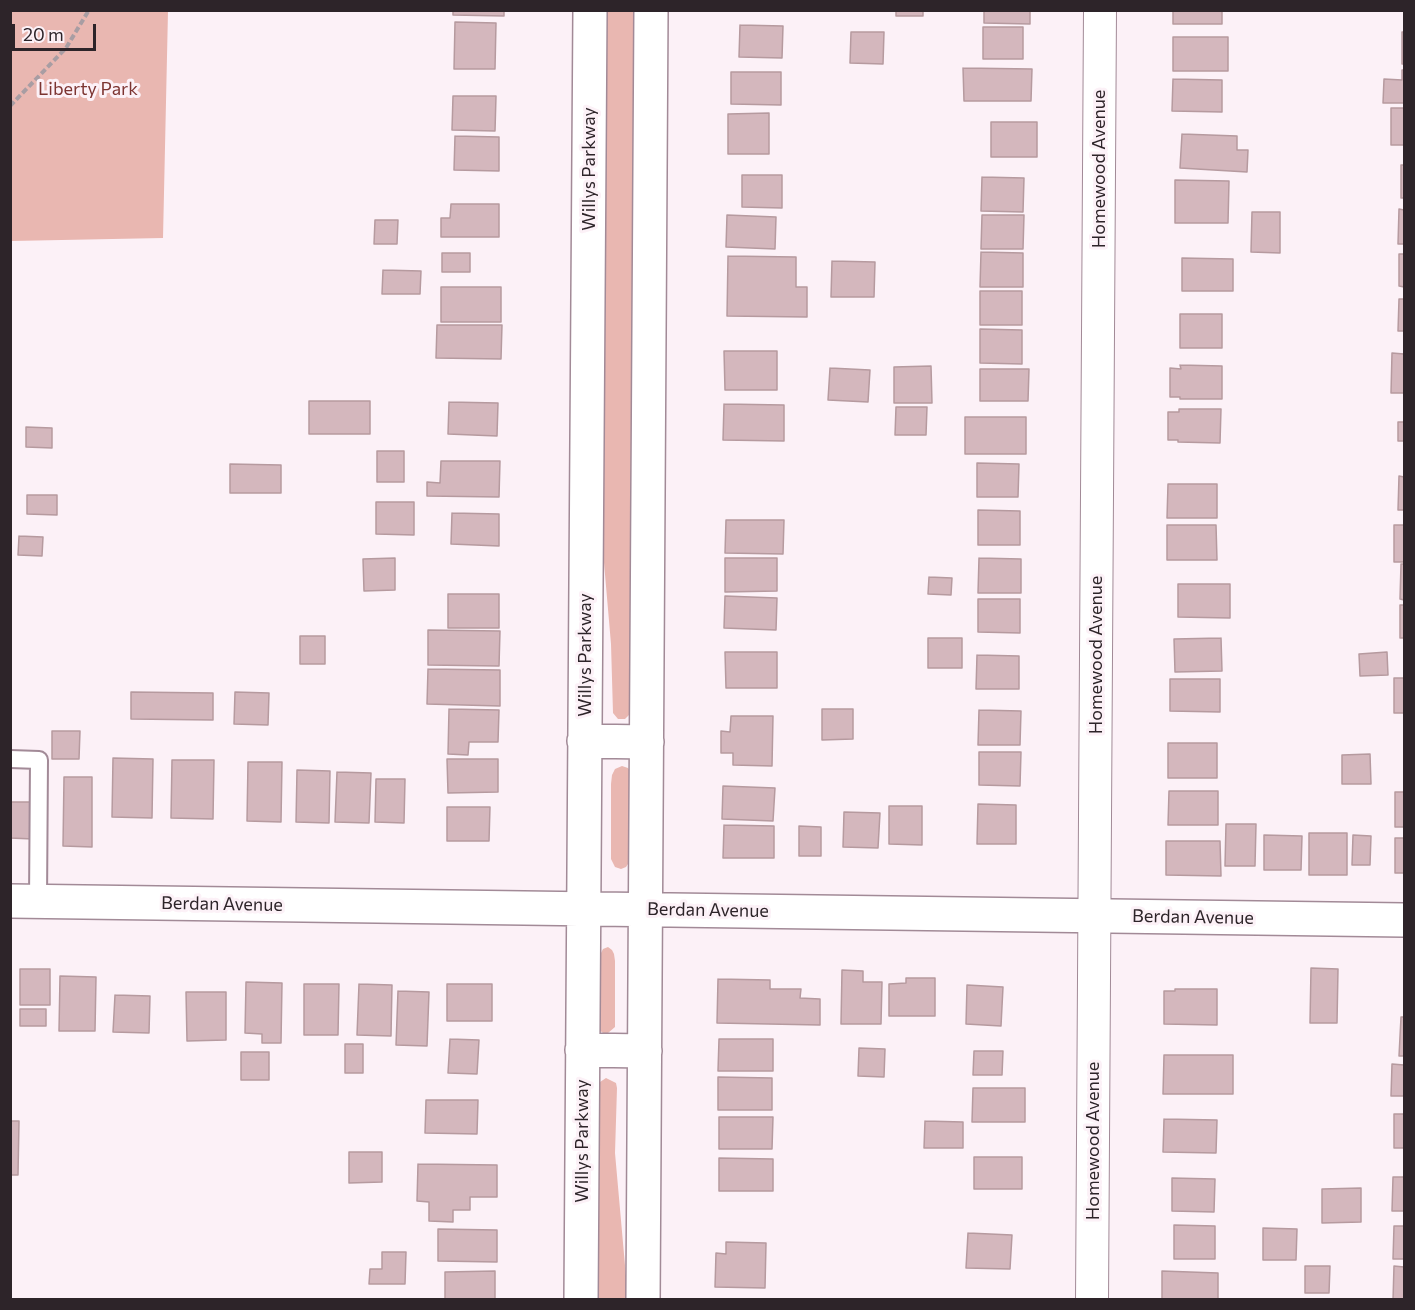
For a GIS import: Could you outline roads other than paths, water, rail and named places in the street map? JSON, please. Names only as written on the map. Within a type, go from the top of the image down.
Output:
[{"type":"main road","name":"Willys Parkway","points":[[581,1299],[590,10]]},
{"type":"main road","points":[[643,1299],[651,10]]},
{"type":"main road","points":[[584,741],[647,742]]},
{"type":"main road","name":"Berdan Avenue","points":[[24,901],[1404,920]]},
{"type":"main road","points":[[582,1050],[645,1051]]},
{"type":"street","name":"Homewood Avenue","points":[[1092,1299],[1100,10]]},
{"type":"lane","points":[[10,759],[39,760],[24,901]]},
{"type":"park label","name":"Liberty Park","points":[[88,89]]}]
